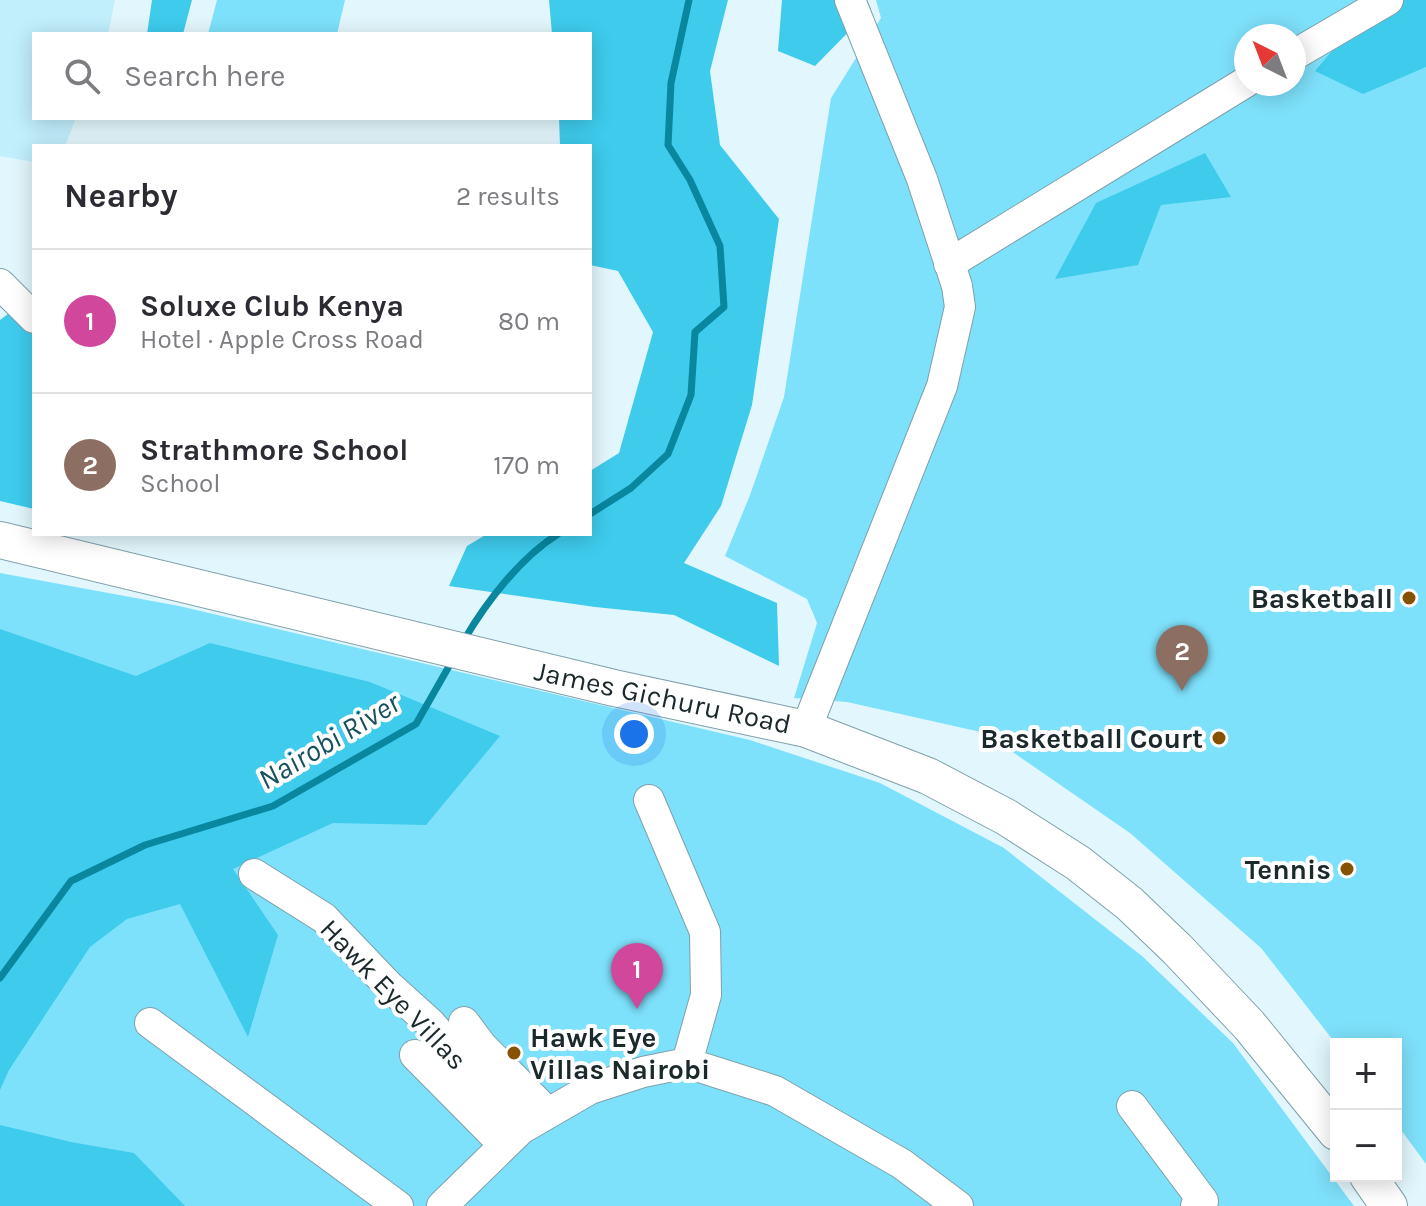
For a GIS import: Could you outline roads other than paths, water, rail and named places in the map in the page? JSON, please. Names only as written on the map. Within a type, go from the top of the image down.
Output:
[{"type":"main road","name":"James Gichuru Road","points":[[0,540],[614,688],[806,729],[928,776],[1006,817],[1078,863],[1130,904],[1249,1025],[1330,1125]]},
{"type":"main road","points":[[1372,1182],[1389,1206]]},
{"type":"street","points":[[806,729],[942,386],[960,307],[957,286],[922,179],[850,0]]},
{"type":"street","points":[[1306,48],[1388,0]]},
{"type":"street","points":[[949,264],[1234,89]]},
{"type":"street","points":[[0,284],[32,316]]},
{"type":"street","points":[[649,800],[705,932],[706,995],[687,1063]]},
{"type":"street","name":"Hawk Eye Villas","points":[[254,874],[324,918],[390,987],[431,1024],[513,1137]]},
{"type":"street","points":[[464,1022],[481,1045],[548,1113]]},
{"type":"street","points":[[150,1023],[398,1206]]},
{"type":"street","points":[[415,1055],[513,1137]]},
{"type":"street","points":[[442,1206],[513,1137],[548,1113],[590,1089],[643,1072],[687,1063],[775,1091],[902,1164],[958,1206]]},
{"type":"street","points":[[1132,1106],[1203,1201],[1196,1206]]},
{"type":"waterway","name":"Nairobi River","points":[[592,513],[631,488],[668,454],[691,395],[695,332],[724,307],[720,246],[690,180],[668,145],[671,83],[689,0]]},
{"type":"waterway","name":"Nairobi River","points":[[464,640],[505,581],[555,536]]},
{"type":"waterway","name":"Nairobi River","points":[[0,978],[71,881],[145,845],[273,806],[416,724],[452,661]]},
{"type":"place","name":"Basketball","points":[[1409,598]]},
{"type":"place","name":"Strathmore School","points":[[1182,691]]},
{"type":"place","name":"Basketball Court","points":[[1219,738]]},
{"type":"place","name":"Tennis","points":[[1347,869]]},
{"type":"place","name":"Soluxe Club Kenya","points":[[637,1009]]},
{"type":"place","name":"Hawk Eye Villas Nairobi","points":[[514,1053]]}]
